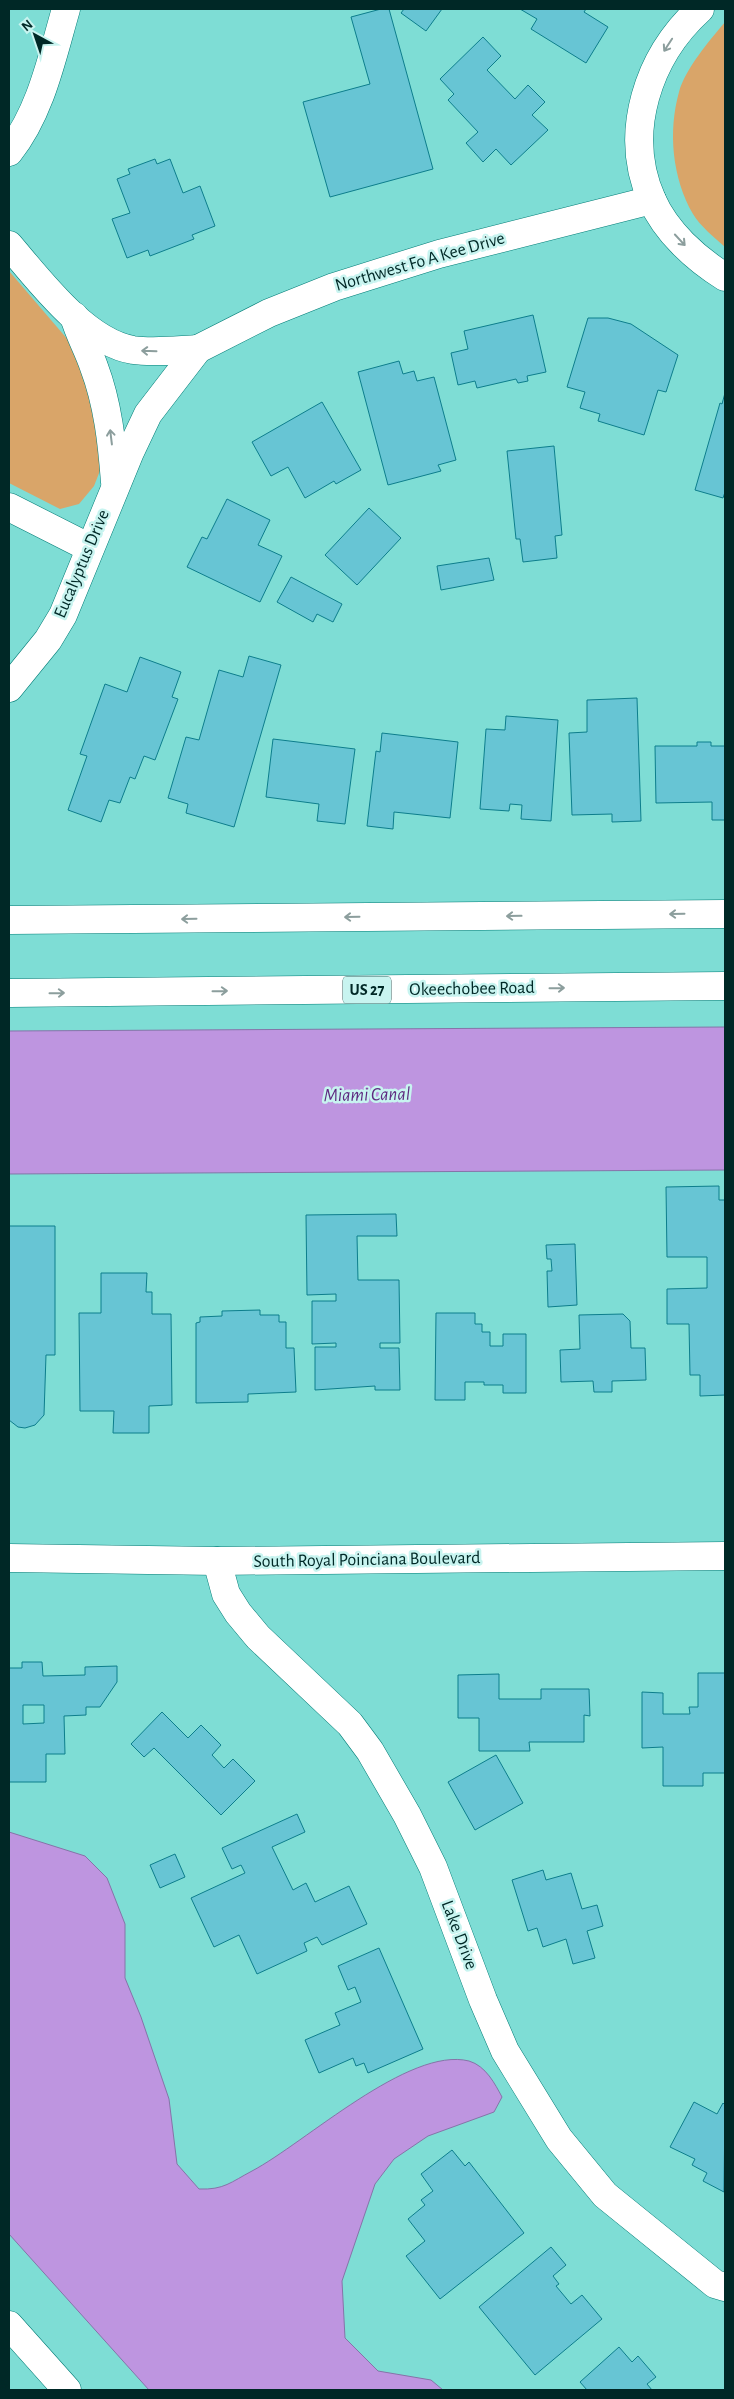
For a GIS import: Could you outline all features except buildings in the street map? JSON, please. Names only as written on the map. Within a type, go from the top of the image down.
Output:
[{"type":"main road","points":[[9,152],[37,102],[47,76],[66,9]]},
{"type":"main road","points":[[700,9],[677,32],[652,74],[644,101],[640,130],[642,162],[652,200],[662,218],[682,242],[704,263],[725,277]]},
{"type":"main road","name":"Northwest Fo A Kee Drive","points":[[198,349],[268,313],[334,287],[439,254],[652,200]]},
{"type":"main road","name":"Eucalyptus Drive","points":[[9,245],[74,315],[100,336],[120,347],[149,351],[198,349]]},
{"type":"main road","name":"Eucalyptus Drive","points":[[74,315],[80,336],[94,366],[106,409],[115,486]]},
{"type":"main road","name":"Eucalyptus Drive","points":[[9,688],[48,640],[63,614],[76,587],[115,486],[148,414],[198,349]]},
{"type":"main road","points":[[9,506],[90,548]]},
{"type":"main road","points":[[9,920],[725,914]]},
{"type":"main road","name":"Okeechobee Road","points":[[9,993],[725,986]]},
{"type":"main road","name":"South Royal Poinciana Boulevard","points":[[9,1558],[218,1562],[725,1556]]},
{"type":"main road","name":"Lake Drive","points":[[218,1562],[226,1594],[238,1613],[258,1637],[350,1724],[370,1751],[407,1815],[433,1867],[483,2000],[505,2050],[559,2139],[605,2195],[722,2290]]},
{"type":"main road","points":[[9,2325],[67,2390]]},
{"type":"shaded area","points":[[725,22],[725,247],[700,223],[686,200],[676,170],[673,138],[676,107],[682,83],[699,55]]},
{"type":"shaded area","points":[[9,271],[75,348],[93,387],[103,463],[94,486],[79,504],[60,509],[9,483]]},
{"type":"water","name":"Miami Canal","points":[[725,1027],[725,1170],[9,1174],[9,1031]]},
{"type":"water","points":[[9,1832],[85,1856],[107,1878],[125,1924],[125,1978],[141,2017],[169,2099],[177,2164],[199,2189],[221,2187],[238,2179],[274,2158],[358,2100],[388,2082],[417,2068],[445,2060],[469,2061],[475,2063],[489,2076],[502,2097],[494,2112],[428,2136],[394,2159],[375,2184],[342,2281],[345,2338],[378,2371],[431,2380],[443,2390],[149,2390],[9,2234]]}]
